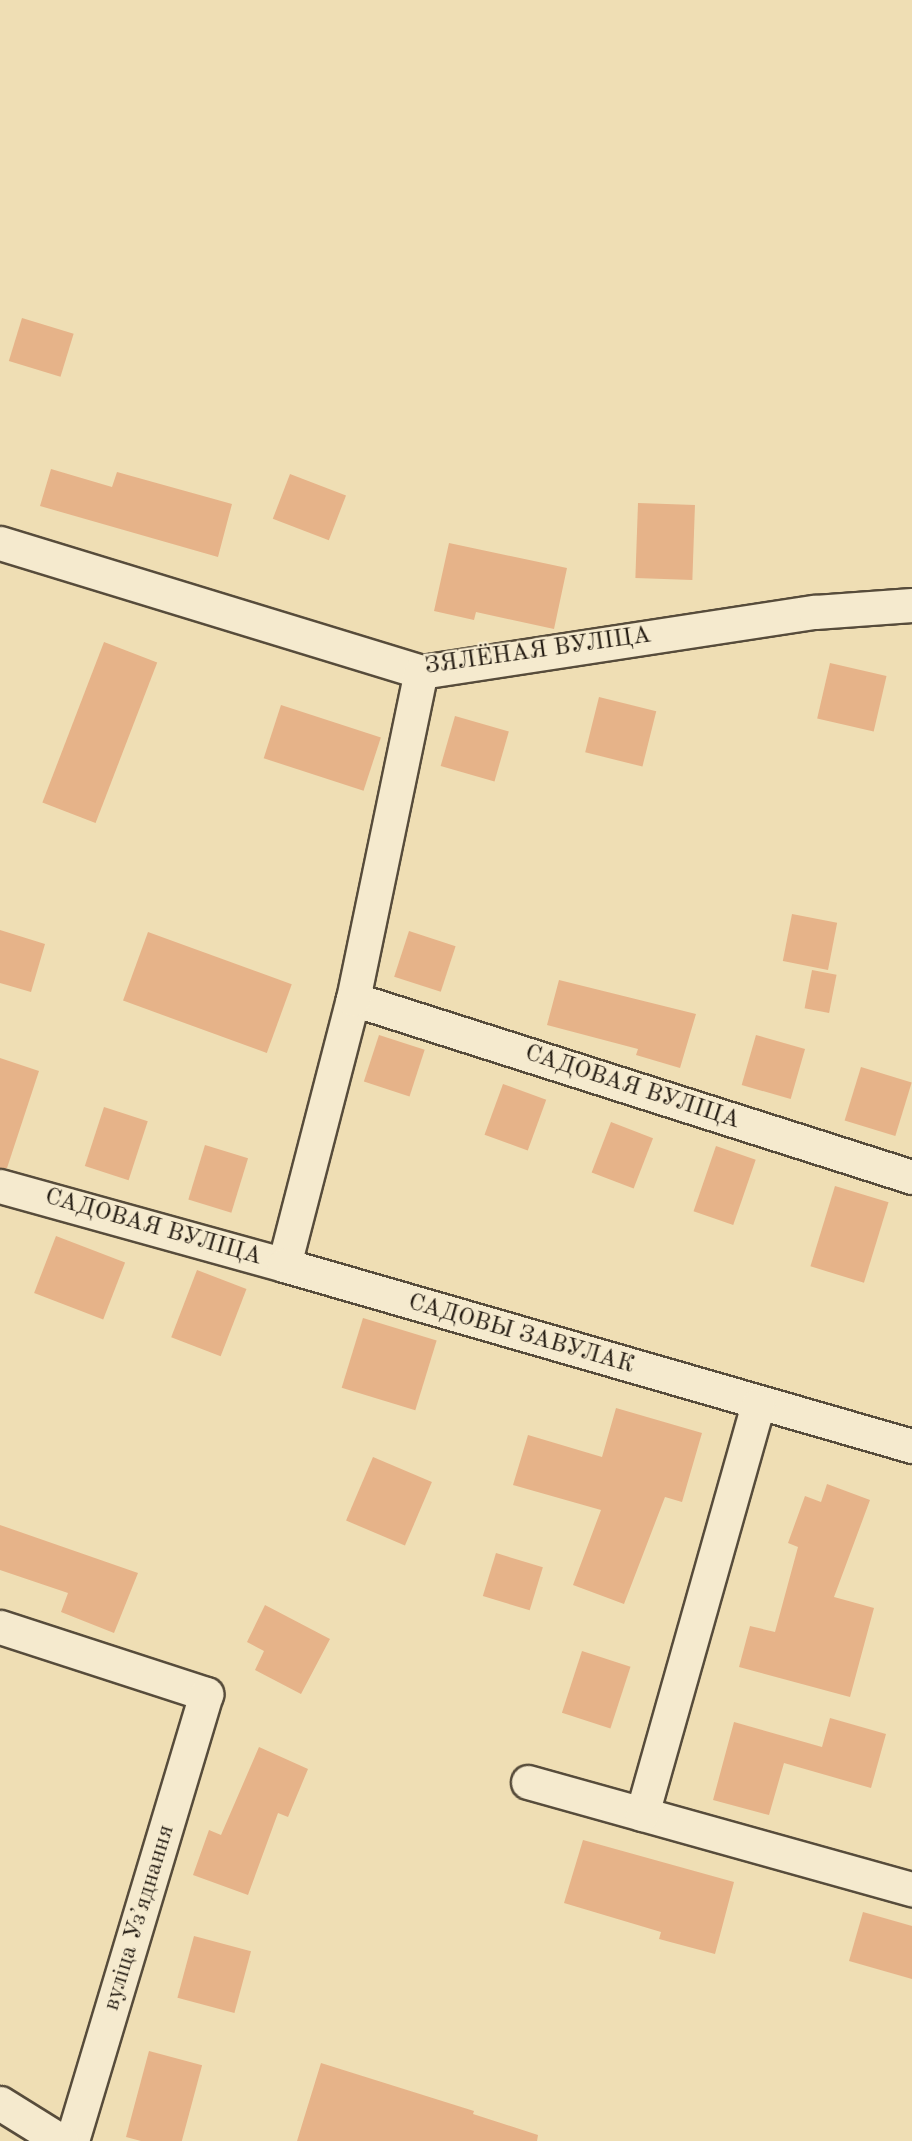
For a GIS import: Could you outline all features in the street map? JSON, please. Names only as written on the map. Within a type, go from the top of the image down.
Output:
[{"type":"street","name":"ЗЯЛЁНАЯ ВУЛІЦА","points":[[0,543],[421,672],[815,612],[912,605]]},
{"type":"street","name":"САДОВАЯ ВУЛІЦА","points":[[0,1185],[284,1265],[353,999],[421,672]]},
{"type":"street","name":"САДОВАЯ ВУЛІЦА","points":[[353,999],[912,1177]]},
{"type":"street","name":"САДОВЫ ЗАВУЛАК","points":[[284,1265],[758,1405],[912,1446]]},
{"type":"street","points":[[642,1814],[758,1405]]},
{"type":"street","name":"вуліца Узʼяднання","points":[[0,1627],[206,1694],[72,2141]]},
{"type":"street","points":[[528,1782],[912,1889]]},
{"type":"street","points":[[0,2103],[61,2141]]},
{"type":"building","points":[[22,318],[74,334],[60,377],[9,361]]},
{"type":"building","points":[[51,469],[112,487],[117,472],[232,504],[218,557],[40,506]]},
{"type":"building","points":[[290,474],[346,496],[329,540],[273,519]]},
{"type":"building","points":[[638,503],[695,505],[692,580],[635,578]]},
{"type":"building","points":[[449,543],[567,568],[554,629],[476,612],[474,620],[434,611]]},
{"type":"building","points":[[104,642],[157,662],[96,823],[42,803]]},
{"type":"building","points":[[830,663],[887,676],[874,732],[817,719]]},
{"type":"building","points":[[599,697],[656,711],[642,767],[585,752]]},
{"type":"building","points":[[281,705],[381,737],[364,791],[264,758]]},
{"type":"building","points":[[455,716],[509,731],[494,781],[441,766]]},
{"type":"building","points":[[792,914],[837,923],[828,970],[783,961]]},
{"type":"building","points":[[0,930],[45,944],[31,992],[0,983]]},
{"type":"building","points":[[409,931],[456,946],[441,992],[394,977]]},
{"type":"building","points":[[148,932],[292,984],[267,1053],[123,1001]]},
{"type":"building","points":[[812,970],[837,975],[829,1013],[805,1008]]},
{"type":"building","points":[[559,980],[696,1014],[680,1068],[636,1055],[638,1049],[547,1025]]},
{"type":"building","points":[[379,1035],[425,1050],[410,1096],[364,1082]]},
{"type":"building","points":[[756,1035],[805,1049],[791,1099],[742,1085]]},
{"type":"building","points":[[0,1058],[39,1071],[7,1168],[0,1168]]},
{"type":"building","points":[[861,1067],[912,1082],[895,1136],[845,1121]]},
{"type":"building","points":[[503,1084],[546,1100],[528,1150],[485,1135]]},
{"type":"building","points":[[104,1107],[148,1121],[129,1180],[85,1166]]},
{"type":"building","points":[[611,1122],[653,1138],[634,1189],[592,1172]]},
{"type":"building","points":[[205,1145],[248,1158],[231,1213],[188,1200]]},
{"type":"building","points":[[716,1146],[756,1160],[733,1225],[694,1211]]},
{"type":"building","points":[[835,1186],[889,1202],[864,1283],[810,1266]]},
{"type":"building","points":[[56,1236],[125,1263],[103,1319],[34,1293]]},
{"type":"building","points":[[197,1270],[246,1289],[221,1356],[171,1337]]},
{"type":"building","points":[[363,1318],[437,1341],[415,1410],[342,1388]]},
{"type":"building","points":[[616,1408],[702,1433],[682,1502],[665,1497],[624,1604],[573,1585],[601,1510],[513,1485],[528,1435],[602,1457]]},
{"type":"building","points":[[373,1457],[432,1482],[405,1546],[346,1521]]},
{"type":"building","points":[[827,1484],[870,1500],[834,1597],[874,1608],[850,1697],[739,1667],[750,1626],[775,1632],[798,1547],[788,1543],[805,1496],[821,1502]]},
{"type":"building","points":[[0,1525],[138,1573],[114,1633],[61,1612],[68,1593],[0,1570]]},
{"type":"building","points":[[496,1553],[543,1567],[530,1610],[483,1596]]},
{"type":"building","points":[[265,1605],[330,1639],[301,1694],[255,1670],[264,1651],[247,1642]]},
{"type":"building","points":[[582,1651],[631,1667],[610,1729],[562,1713]]},
{"type":"building","points":[[830,1718],[886,1734],[871,1788],[784,1763],[769,1815],[713,1800],[734,1722],[822,1747]]},
{"type":"building","points":[[259,1747],[308,1769],[288,1817],[278,1813],[248,1895],[193,1875],[209,1830],[221,1835]]},
{"type":"building","points":[[583,1840],[734,1882],[715,1954],[659,1939],[661,1932],[564,1903]]},
{"type":"building","points":[[863,1912],[912,1926],[912,1979],[849,1961]]},
{"type":"building","points":[[194,1936],[251,1951],[234,2013],[177,1998]]},
{"type":"building","points":[[149,2051],[202,2065],[182,2141],[141,2141],[126,2137]]},
{"type":"building","points":[[321,2063],[474,2111],[473,2114],[538,2135],[537,2141],[297,2141]]}]
